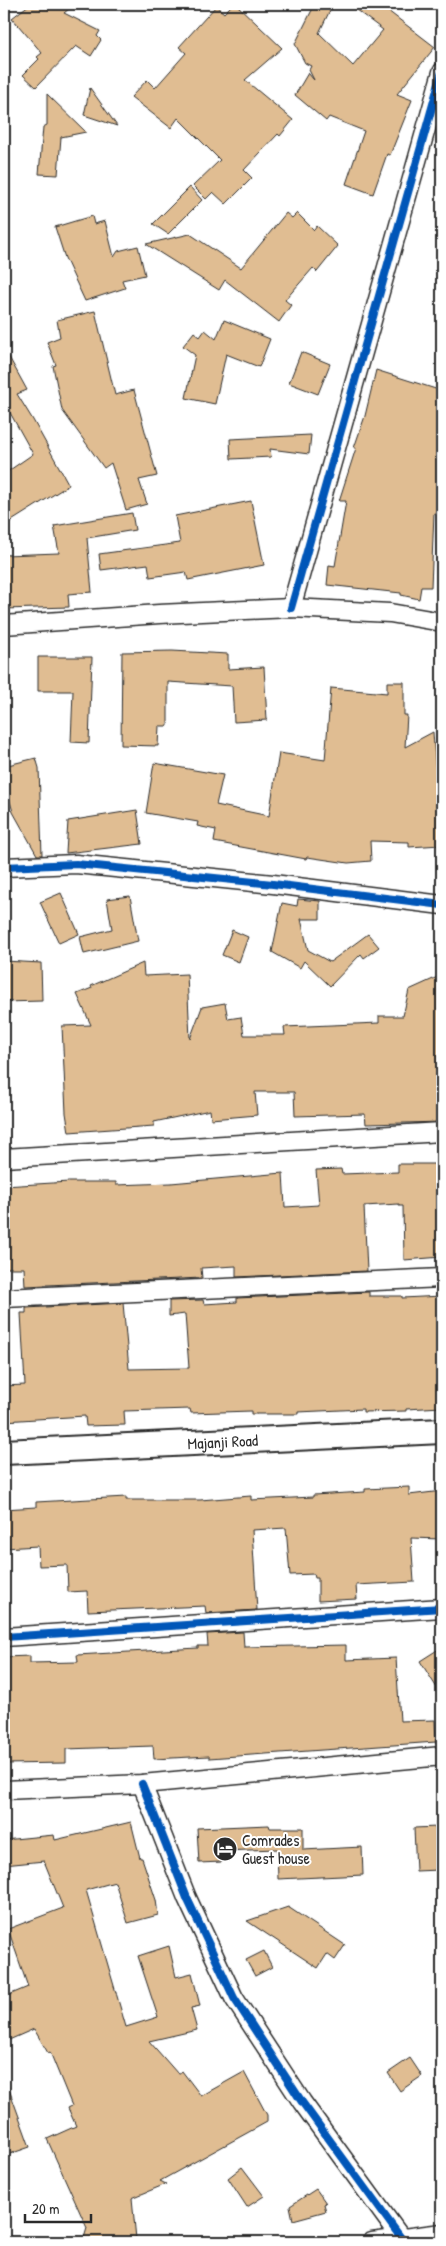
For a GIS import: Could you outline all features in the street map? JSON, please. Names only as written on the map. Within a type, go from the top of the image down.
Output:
[{"type":"main road","name":"Majanji Road","points":[[4,1452],[442,1431]]},
{"type":"street","points":[[291,608],[442,72]]},
{"type":"street","points":[[4,625],[160,614],[291,608],[390,613],[442,622]]},
{"type":"street","points":[[4,867],[76,864],[273,884],[442,906]]},
{"type":"street","points":[[4,1158],[442,1132]]},
{"type":"street","points":[[4,1298],[442,1278]]},
{"type":"street","points":[[4,1637],[442,1608]]},
{"type":"street","points":[[4,1790],[142,1784],[442,1756]]},
{"type":"street","points":[[142,1784],[187,1898],[234,1998],[302,2102],[403,2241]]},
{"type":"street","points":[[372,2242],[403,2241],[442,2233]]},
{"type":"building","points":[[30,4],[75,4],[64,13],[100,31],[97,36],[101,40],[91,56],[76,46],[36,87],[23,75],[39,59],[37,57],[42,53],[12,18]]},
{"type":"building","points":[[233,4],[236,4],[282,48],[245,80],[293,120],[280,136],[278,134],[244,170],[252,178],[226,204],[213,192],[206,199],[193,186],[220,160],[178,118],[171,128],[131,97],[147,80],[155,88],[186,53],[179,47],[216,6],[224,13]]},
{"type":"building","points":[[315,4],[333,4],[319,33],[353,66],[383,30],[348,4],[379,4],[435,47],[397,94],[412,100],[390,155],[387,154],[373,194],[346,184],[364,131],[329,117],[326,121],[295,95],[308,73],[314,80],[309,70],[311,66],[305,63],[295,44]]},
{"type":"building","points":[[90,88],[117,126],[84,115]]},
{"type":"building","points":[[47,94],[86,132],[61,137],[58,175],[39,174],[43,127],[47,125]]},
{"type":"building","points":[[190,187],[202,200],[168,234],[153,224]]},
{"type":"building","points":[[286,213],[292,218],[297,213],[314,230],[317,226],[338,246],[317,272],[313,268],[285,300],[291,305],[279,322],[225,280],[219,290],[146,244],[190,234],[241,268]]},
{"type":"building","points":[[92,216],[94,224],[105,221],[114,257],[118,251],[138,246],[145,275],[122,280],[125,288],[85,301],[65,258],[55,227]]},
{"type":"building","points":[[95,311],[115,395],[134,390],[157,476],[139,480],[147,504],[126,510],[111,463],[104,468],[62,410],[53,366],[56,365],[47,342],[60,337],[57,320]]},
{"type":"building","points":[[224,320],[270,339],[259,367],[226,354],[215,404],[186,398],[195,355],[183,346],[194,332],[200,337],[205,330],[216,339]]},
{"type":"building","points":[[4,348],[27,390],[17,394],[69,485],[10,522],[4,512],[4,474],[33,454],[4,402]]},
{"type":"building","points":[[301,352],[330,364],[318,394],[289,383]]},
{"type":"building","points":[[376,370],[442,391],[439,513],[434,513],[431,587],[421,587],[419,599],[401,595],[401,593],[327,585],[329,565],[335,566],[346,501],[339,501],[356,448],[354,448],[365,416]]},
{"type":"building","points":[[311,435],[309,454],[270,449],[271,457],[231,459],[230,439]]},
{"type":"building","points":[[251,501],[264,565],[188,580],[186,572],[150,577],[148,564],[101,570],[99,554],[180,543],[175,516]]},
{"type":"building","points":[[132,513],[135,530],[87,538],[92,592],[68,594],[69,607],[4,609],[4,555],[59,553],[54,526]]},
{"type":"building","points":[[172,651],[228,654],[228,669],[264,667],[267,720],[234,722],[232,686],[168,682],[168,726],[159,726],[158,746],[121,745],[122,652]]},
{"type":"building","points":[[38,657],[92,657],[89,743],[71,742],[73,691],[38,691]]},
{"type":"building","points":[[387,682],[404,682],[404,715],[407,715],[405,747],[433,732],[441,845],[409,847],[409,842],[370,841],[371,861],[348,863],[307,857],[306,859],[214,842],[216,830],[197,826],[198,822],[146,813],[154,763],[223,775],[216,805],[269,816],[279,753],[325,760],[331,688],[387,693]]},
{"type":"building","points":[[36,758],[39,768],[42,855],[37,855],[13,812],[4,780],[4,772],[10,771],[8,765]]},
{"type":"building","points":[[137,810],[142,844],[66,853],[68,821]]},
{"type":"building","points":[[61,893],[79,934],[59,943],[40,902]]},
{"type":"building","points":[[130,896],[138,941],[84,954],[80,937],[112,929],[107,899]]},
{"type":"building","points":[[298,899],[320,901],[320,919],[301,919],[308,950],[330,962],[368,934],[379,947],[364,958],[361,954],[330,986],[304,961],[300,968],[272,952],[282,903],[297,906]]},
{"type":"building","points":[[232,930],[248,937],[239,962],[222,955]]},
{"type":"building","points":[[4,961],[41,963],[42,1001],[4,1002]]},
{"type":"building","points":[[143,963],[144,976],[187,974],[190,1039],[202,1007],[225,1003],[228,1019],[241,1017],[244,1035],[285,1035],[284,1027],[379,1023],[379,1016],[403,1016],[409,990],[442,975],[442,1122],[366,1124],[365,1114],[295,1116],[294,1092],[255,1092],[257,1115],[211,1119],[210,1110],[154,1122],[154,1126],[69,1132],[66,1113],[62,1026],[91,1025],[77,994]]},
{"type":"building","points":[[398,1164],[442,1164],[442,1257],[404,1260],[403,1206],[399,1206],[399,1204],[364,1206],[367,1271],[236,1277],[236,1266],[201,1268],[202,1278],[25,1286],[24,1268],[4,1268],[4,1186],[69,1182],[116,1182],[116,1185],[171,1183],[283,1173],[285,1207],[319,1205],[316,1170],[341,1169],[342,1174],[398,1172]]},
{"type":"building","points":[[369,1292],[369,1296],[402,1296],[402,1298],[442,1296],[442,1407],[406,1409],[406,1411],[363,1412],[363,1409],[298,1412],[298,1414],[251,1414],[251,1411],[191,1413],[190,1409],[124,1411],[125,1425],[86,1426],[85,1416],[4,1421],[4,1386],[25,1385],[21,1313],[26,1313],[26,1308],[123,1303],[129,1369],[189,1368],[185,1314],[169,1316],[169,1301],[203,1300],[204,1304],[237,1302],[237,1298]]},
{"type":"building","points":[[409,1487],[409,1495],[442,1491],[441,1539],[411,1538],[414,1582],[356,1585],[357,1599],[318,1601],[318,1578],[315,1578],[314,1574],[290,1575],[286,1528],[252,1530],[257,1610],[206,1613],[205,1606],[88,1611],[87,1591],[68,1592],[67,1565],[39,1566],[38,1546],[4,1548],[4,1509],[36,1507],[36,1502],[126,1497],[126,1500],[200,1500],[251,1496],[251,1500],[313,1497],[313,1495],[365,1492],[365,1489]]},
{"type":"building","points":[[243,1632],[244,1647],[346,1645],[346,1660],[396,1658],[400,1721],[435,1720],[436,1742],[209,1758],[209,1756],[154,1759],[153,1746],[66,1749],[66,1763],[4,1764],[4,1657],[30,1656],[30,1663],[78,1662],[77,1655],[198,1648],[198,1646],[208,1646],[207,1634]]},
{"type":"building","points":[[442,1647],[442,1696],[420,1661]]},
{"type":"building","points":[[131,1822],[140,1858],[142,1858],[156,1900],[158,1915],[128,1923],[115,1882],[86,1890],[126,2027],[158,2017],[138,1956],[169,1946],[176,1977],[192,1973],[200,2006],[191,2008],[197,2030],[149,2041],[178,2074],[182,2071],[201,2096],[244,2072],[267,2115],[267,2122],[160,2181],[166,2184],[132,2198],[136,2239],[97,2242],[84,2238],[87,2228],[47,2139],[76,2126],[68,2108],[72,2106],[50,2052],[48,2053],[34,2029],[9,2040],[4,2027],[4,1997],[28,1987],[8,1929],[63,1908],[44,1861],[4,1865],[4,1840],[54,1835],[55,1840]]},
{"type":"building","points":[[269,1825],[270,1828],[303,1828],[303,1850],[362,1847],[363,1875],[278,1879],[277,1849],[221,1851],[222,1862],[199,1863],[197,1828]]},
{"type":"building","points":[[437,1827],[439,1870],[416,1871],[414,1828]]},
{"type":"building","points":[[288,1907],[345,1945],[335,1960],[327,1954],[318,1968],[247,1921]]},
{"type":"building","points":[[264,1951],[272,1967],[255,1976],[246,1960]]},
{"type":"building","points":[[410,2058],[422,2076],[400,2091],[388,2073]]},
{"type":"building","points":[[4,2081],[6,2081],[30,2147],[4,2156]]},
{"type":"building","points":[[242,2167],[264,2196],[247,2207],[228,2178]]},
{"type":"building","points":[[316,2189],[326,2203],[324,2204],[326,2211],[293,2220],[290,2206]]},
{"type":"cycle path","points":[[291,608],[442,72]]},
{"type":"cycle path","points":[[4,867],[76,864],[273,884],[442,905]]},
{"type":"cycle path","points":[[4,1637],[442,1608]]},
{"type":"cycle path","points":[[142,1784],[187,1898],[234,1998],[302,2102],[404,2242]]},
{"type":"place","name":"Comrades Guest house","points":[[225,1849]]}]
